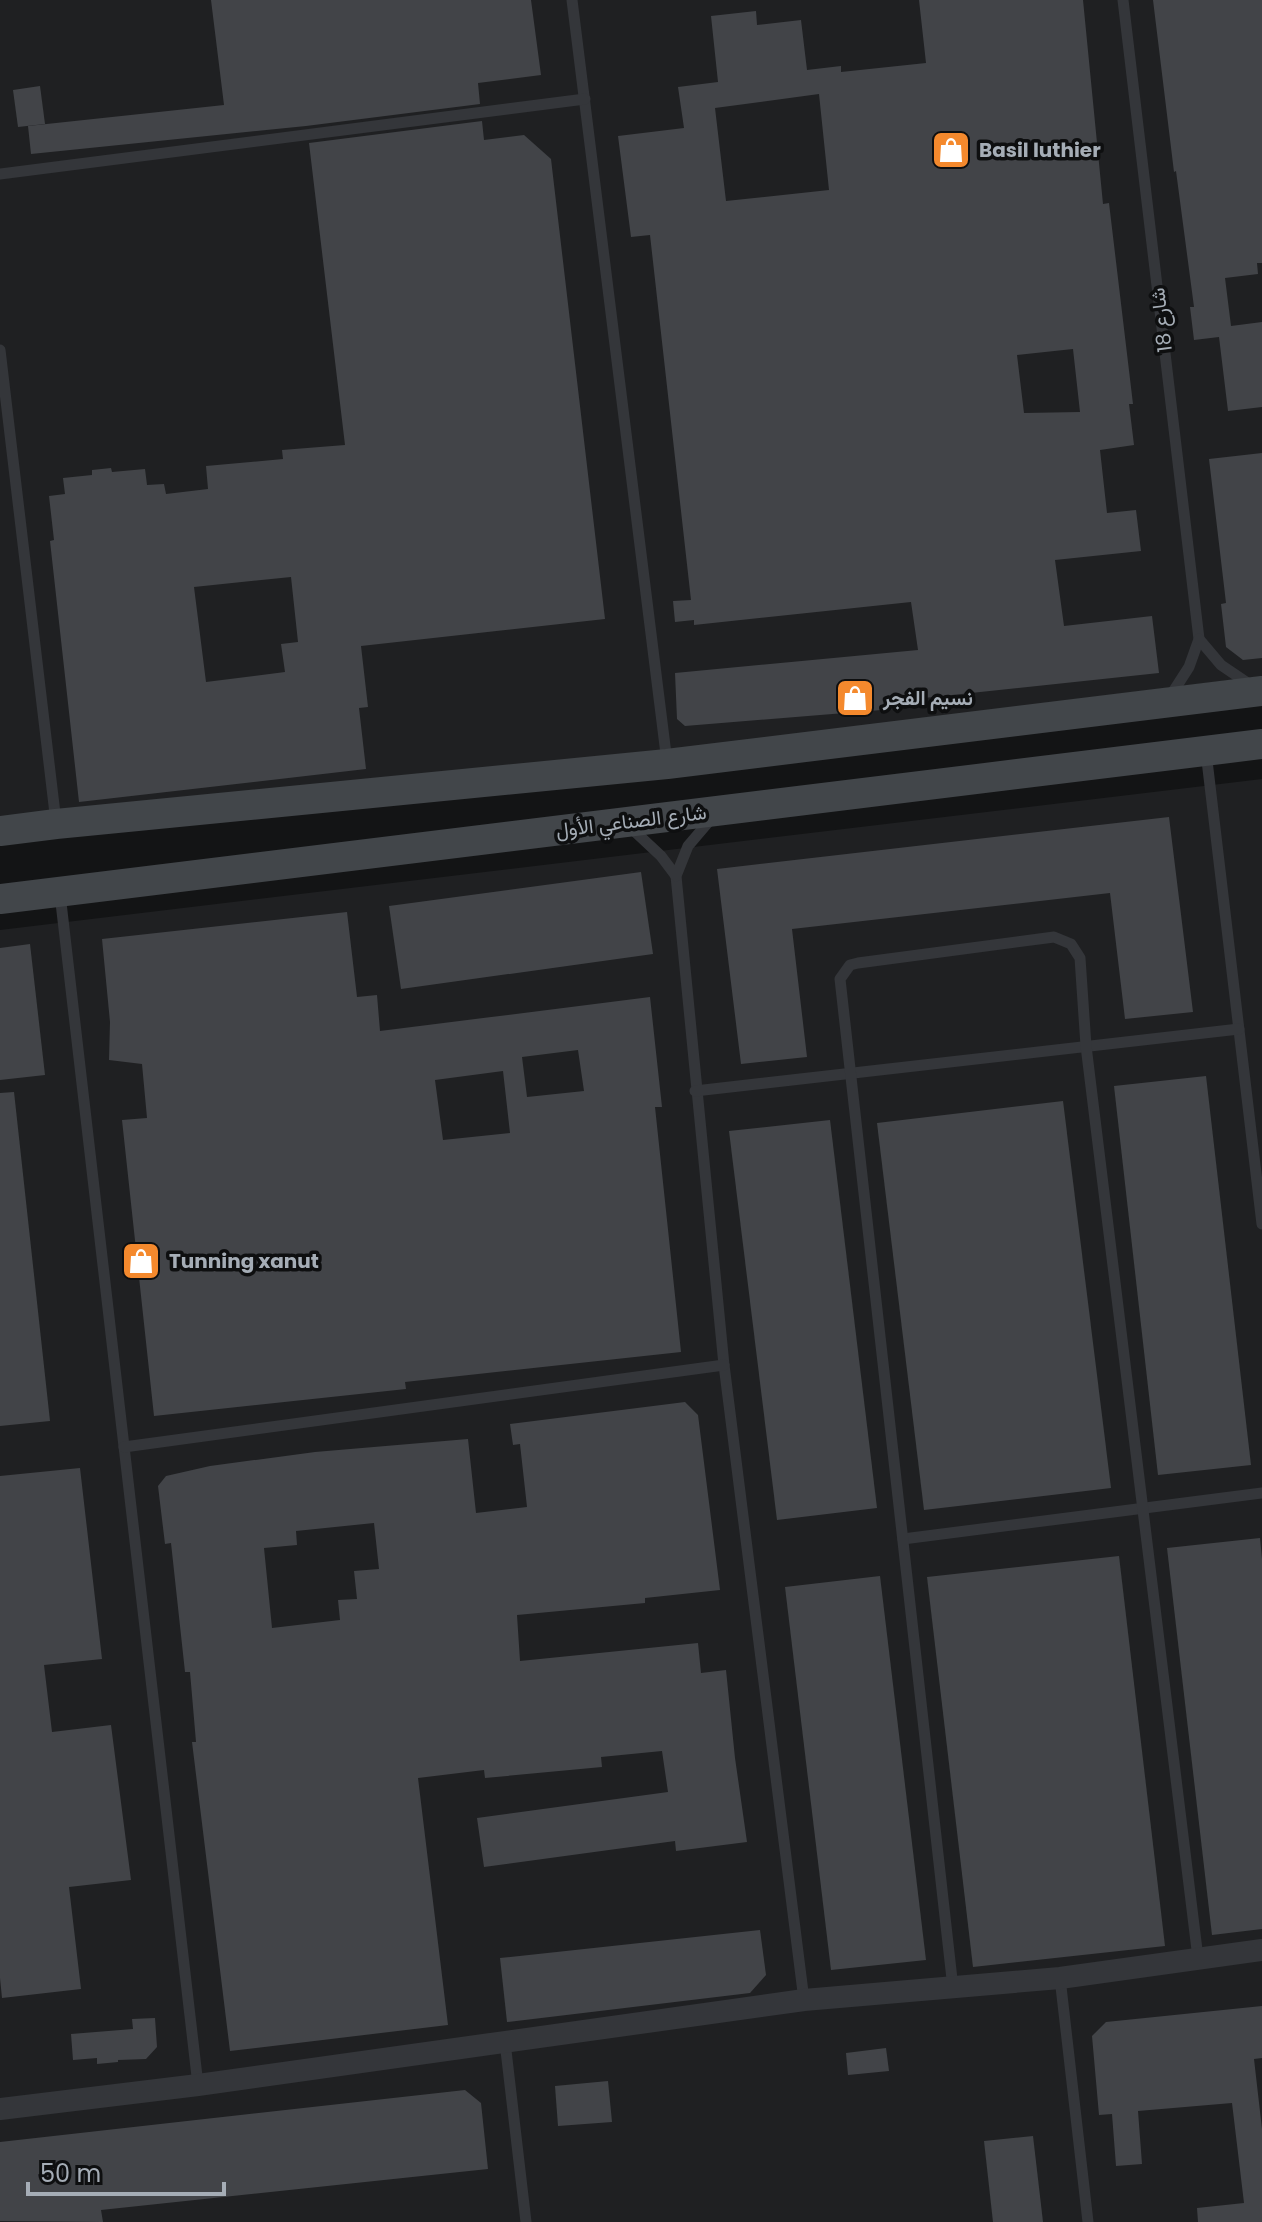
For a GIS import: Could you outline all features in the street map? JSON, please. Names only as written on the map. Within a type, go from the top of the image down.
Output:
[{"type":"main road","points":[[0,831],[667,764],[1262,691]]},
{"type":"main road","name":"شارع الصناعي الأول","points":[[0,899],[1262,744]]},
{"type":"street","points":[[0,2109],[198,2085],[804,2000],[1060,1978],[1262,1950]]},
{"type":"lane","points":[[572,0],[667,764]]},
{"type":"lane","name":"شارع 18","points":[[1123,0],[1199,639]]},
{"type":"lane","points":[[0,174],[585,99]]},
{"type":"lane","points":[[0,350],[56,824]]},
{"type":"lane","points":[[1199,639],[1221,665],[1262,691]]},
{"type":"lane","points":[[1163,704],[1189,667],[1199,639]]},
{"type":"lane","points":[[1206,752],[1262,1224]]},
{"type":"lane","points":[[722,810],[693,839],[676,876],[724,1365],[804,2000]]},
{"type":"lane","points":[[623,822],[661,856],[676,876]]},
{"type":"lane","points":[[60,891],[198,2085]]},
{"type":"lane","points":[[953,1988],[839,987],[840,979],[850,965],[1054,937],[1071,944],[1080,958],[1086,1046],[1198,1958]]},
{"type":"lane","points":[[695,1091],[1239,1029]]},
{"type":"lane","points":[[124,1447],[724,1365]]},
{"type":"lane","points":[[903,1539],[1262,1493]]},
{"type":"lane","points":[[1060,1978],[1088,2222]]},
{"type":"lane","points":[[505,2042],[526,2222]]},
{"type":"shaded area","points":[[0,0],[1262,0],[1262,676],[0,834]]},
{"type":"shaded area","points":[[1262,779],[1262,2222],[0,2222],[0,930]]},
{"type":"building","points":[[211,0],[531,0],[541,75],[478,83],[480,104],[306,126],[31,154],[28,126],[224,105]]},
{"type":"building","points":[[919,0],[1083,0],[1103,204],[1109,203],[1133,404],[1129,404],[1134,445],[1100,450],[1107,513],[1136,510],[1141,551],[1055,560],[1064,626],[1152,616],[1159,673],[905,700],[906,708],[685,726],[677,719],[675,673],[918,650],[911,602],[694,625],[694,620],[675,622],[673,601],[691,600],[650,235],[631,237],[618,136],[684,128],[678,87],[718,82],[711,16],[756,11],[757,25],[801,20],[807,70],[841,66],[841,72],[926,63]],"holes":[[[819,94],[829,190],[726,201],[715,108]],[[1073,349],[1080,412],[1024,413],[1017,355]]]},
{"type":"building","points":[[1153,0],[1262,0],[1262,263],[1257,263],[1258,274],[1225,278],[1231,326],[1262,322],[1262,407],[1228,411],[1219,337],[1194,340],[1190,307],[1194,307]]},
{"type":"building","points":[[40,86],[45,124],[18,127],[13,90]]},
{"type":"building","points":[[482,121],[484,140],[524,135],[551,159],[605,619],[361,646],[368,707],[359,708],[366,769],[79,802],[50,541],[54,540],[49,496],[65,494],[63,478],[92,475],[92,470],[111,468],[112,472],[145,469],[147,485],[164,484],[166,494],[208,489],[206,466],[283,459],[282,450],[345,445],[309,143]],"holes":[[[291,577],[298,642],[281,644],[285,672],[206,682],[194,587]]]},
{"type":"building","points":[[1262,453],[1262,658],[1243,660],[1226,647],[1221,604],[1226,603],[1209,459]]},
{"type":"building","points":[[1169,817],[1193,1012],[1125,1019],[1110,893],[792,929],[807,1057],[741,1064],[717,869]]},
{"type":"building","points":[[641,872],[653,954],[401,989],[389,906]]},
{"type":"building","points":[[347,912],[357,997],[377,995],[380,1031],[650,997],[662,1107],[655,1107],[681,1352],[405,1382],[406,1389],[154,1416],[122,1120],[147,1118],[142,1064],[109,1060],[110,1022],[102,939]],"holes":[[[578,1050],[584,1091],[527,1097],[522,1057]],[[503,1071],[510,1133],[443,1140],[435,1080]]]},
{"type":"building","points":[[30,944],[45,1075],[0,1080],[0,948]]},
{"type":"building","points":[[1206,1076],[1251,1465],[1158,1475],[1114,1086]]},
{"type":"building","points":[[14,1092],[50,1421],[0,1426],[0,1093]]},
{"type":"building","points":[[1063,1101],[1111,1488],[924,1510],[877,1123]]},
{"type":"building","points":[[830,1120],[877,1508],[777,1520],[729,1131]]},
{"type":"building","points":[[685,1402],[698,1415],[720,1590],[645,1598],[645,1603],[517,1615],[520,1661],[698,1643],[701,1673],[726,1670],[747,1842],[676,1851],[675,1841],[484,1867],[477,1818],[668,1792],[662,1751],[601,1757],[602,1767],[485,1778],[484,1770],[418,1778],[448,2025],[230,2051],[192,1742],[196,1742],[190,1672],[185,1672],[171,1543],[165,1544],[158,1486],[166,1476],[210,1466],[315,1452],[468,1439],[476,1513],[527,1507],[520,1444],[513,1445],[510,1424]],"holes":[[[374,1523],[379,1569],[354,1571],[357,1599],[338,1600],[340,1620],[272,1628],[264,1548],[297,1545],[296,1531]]]},
{"type":"building","points":[[80,1468],[102,1659],[44,1665],[52,1732],[111,1725],[131,1880],[69,1887],[81,1989],[2,1998],[0,1476]]},
{"type":"building","points":[[1260,1538],[1262,1929],[1212,1935],[1167,1548]]},
{"type":"building","points":[[1119,1556],[1165,1946],[973,1967],[927,1577]]},
{"type":"building","points":[[880,1576],[926,1960],[831,1970],[785,1587]]},
{"type":"building","points":[[760,1930],[766,1975],[750,1993],[507,2022],[500,1958]]},
{"type":"building","points":[[1262,2006],[1262,2058],[1254,2059],[1262,2129],[1262,2222],[1198,2222],[1197,2208],[1244,2203],[1232,2103],[1138,2111],[1142,2164],[1116,2166],[1112,2114],[1099,2115],[1092,2036],[1106,2022]]},
{"type":"building","points":[[155,2018],[157,2047],[146,2059],[97,2064],[97,2058],[73,2060],[71,2034],[133,2029],[132,2019]]},
{"type":"building","points":[[886,2048],[889,2071],[848,2075],[846,2053]]},
{"type":"building","points":[[608,2081],[612,2122],[558,2126],[555,2086]]},
{"type":"building","points":[[465,2090],[481,2103],[488,2169],[101,2210],[103,2222],[0,2221],[0,2142]]},
{"type":"building","points":[[1033,2136],[1043,2222],[993,2222],[984,2141]]},
{"type":"place","name":"Basil luthier","points":[[951,150]]},
{"type":"place","name":"نسيم الفجر","points":[[855,698]]},
{"type":"place","name":"Tunning xanut","points":[[141,1261]]}]
